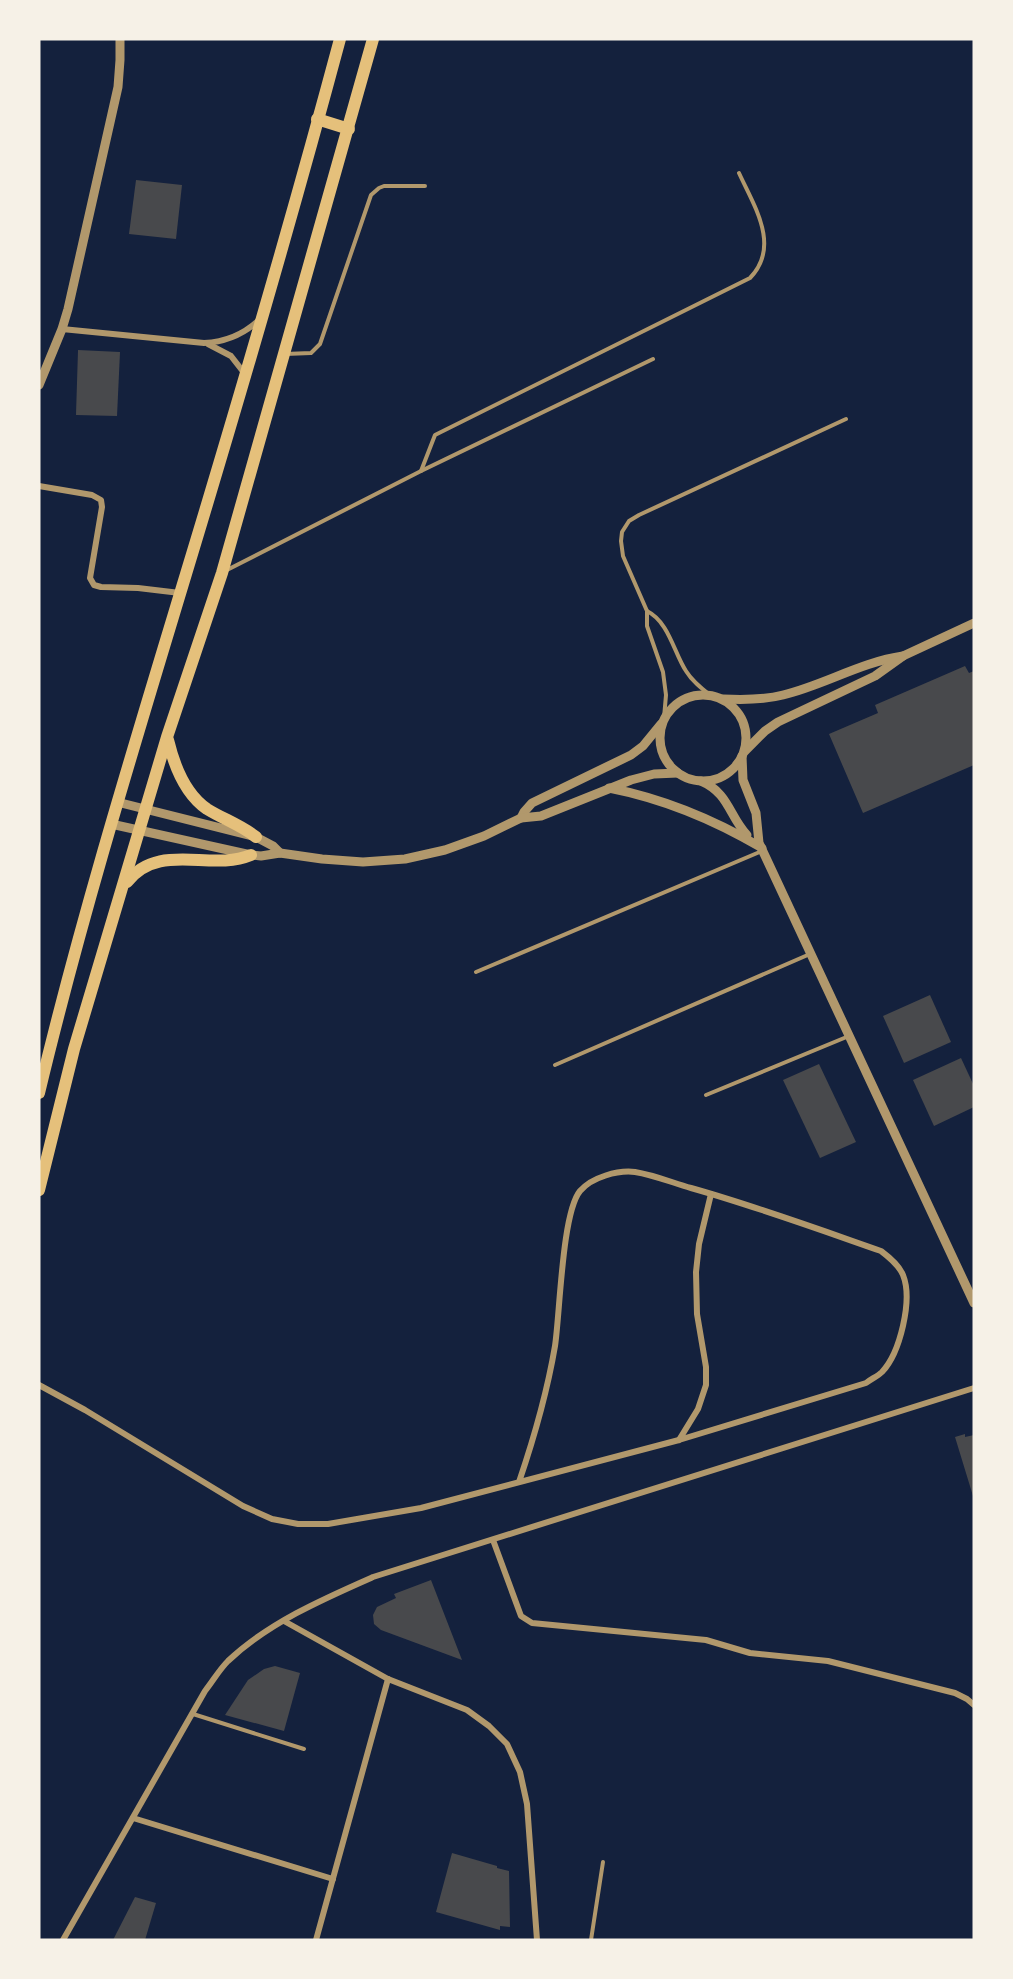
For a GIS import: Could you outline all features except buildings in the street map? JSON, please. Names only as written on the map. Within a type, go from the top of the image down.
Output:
[{"type":"main road","points":[[39,1093],[117,802],[246,375],[340,39]]},
{"type":"main road","points":[[39,1190],[74,1049],[167,737],[222,573],[373,39]]},
{"type":"main road","points":[[317,119],[349,129]]},
{"type":"main road","points":[[167,737],[178,771],[197,800],[206,808],[240,825],[256,837]]},
{"type":"main road","points":[[124,885],[130,877],[146,866],[164,860],[234,861],[251,855]]},
{"type":"street","points":[[39,385],[68,309],[118,87],[120,39]]},
{"type":"street","points":[[62,329],[204,343],[220,342],[243,333],[263,316]]},
{"type":"street","points":[[204,343],[231,356],[246,375]]},
{"type":"street","points":[[39,486],[93,495],[101,500],[102,507],[90,578],[94,585],[180,593]]},
{"type":"street","points":[[663,720],[660,742],[662,754],[669,765],[688,779],[713,780],[725,775],[735,767],[742,755],[765,730],[778,722],[876,676],[903,656],[974,623]]},
{"type":"street","points":[[720,699],[752,699],[783,695],[874,662],[903,656]]},
{"type":"street","points":[[522,818],[532,803],[631,755],[643,746],[672,707],[683,699],[696,695],[710,695],[731,706],[742,722],[746,741],[742,755],[743,780],[756,813],[761,848],[974,1303]]},
{"type":"street","points":[[111,824],[251,855],[280,853],[363,862],[405,859],[475,840],[522,818],[541,816],[642,776],[678,773]]},
{"type":"street","points":[[700,781],[719,792],[740,827],[761,848]]},
{"type":"street","points":[[609,788],[689,810],[714,821],[761,848]]},
{"type":"street","points":[[117,802],[256,837],[280,853]]},
{"type":"street","points":[[39,1385],[85,1410],[243,1506],[272,1519],[298,1524],[328,1524],[421,1508],[679,1440],[866,1383],[882,1372],[904,1326],[906,1294],[903,1274],[881,1251],[711,1194],[633,1172],[616,1173],[598,1178],[580,1191],[573,1205],[567,1233],[555,1346],[535,1435],[519,1482]]},
{"type":"street","points":[[679,1440],[698,1409],[706,1385],[706,1366],[699,1327],[696,1272],[699,1244],[711,1194]]},
{"type":"street","points":[[63,1940],[205,1691],[227,1662],[284,1621],[335,1593],[373,1577],[974,1388]]},
{"type":"street","points":[[493,1540],[521,1616],[532,1623],[706,1640],[750,1653],[828,1661],[956,1693],[974,1705]]},
{"type":"street","points":[[284,1621],[388,1679],[467,1710],[489,1726],[507,1744],[520,1772],[527,1804],[537,1940]]},
{"type":"street","points":[[316,1940],[388,1679]]},
{"type":"street","points":[[133,1818],[333,1879]]},
{"type":"lane","points":[[421,471],[435,435],[750,278],[759,269],[764,255],[764,235],[739,173]]},
{"type":"lane","points":[[285,354],[311,353],[320,344],[371,195],[384,186],[425,186]]},
{"type":"lane","points":[[222,573],[421,471],[653,358]]},
{"type":"lane","points":[[663,720],[665,683],[663,672],[647,626],[647,611],[623,556],[622,532],[629,521],[639,515],[846,419]]},
{"type":"lane","points":[[647,611],[660,621],[687,674],[710,695]]},
{"type":"lane","points":[[476,972],[761,848]]},
{"type":"lane","points":[[555,1065],[811,953]]},
{"type":"lane","points":[[706,1095],[849,1036]]},
{"type":"lane","points":[[193,1714],[304,1749]]},
{"type":"lane","points":[[591,1940],[603,1862]]}]
